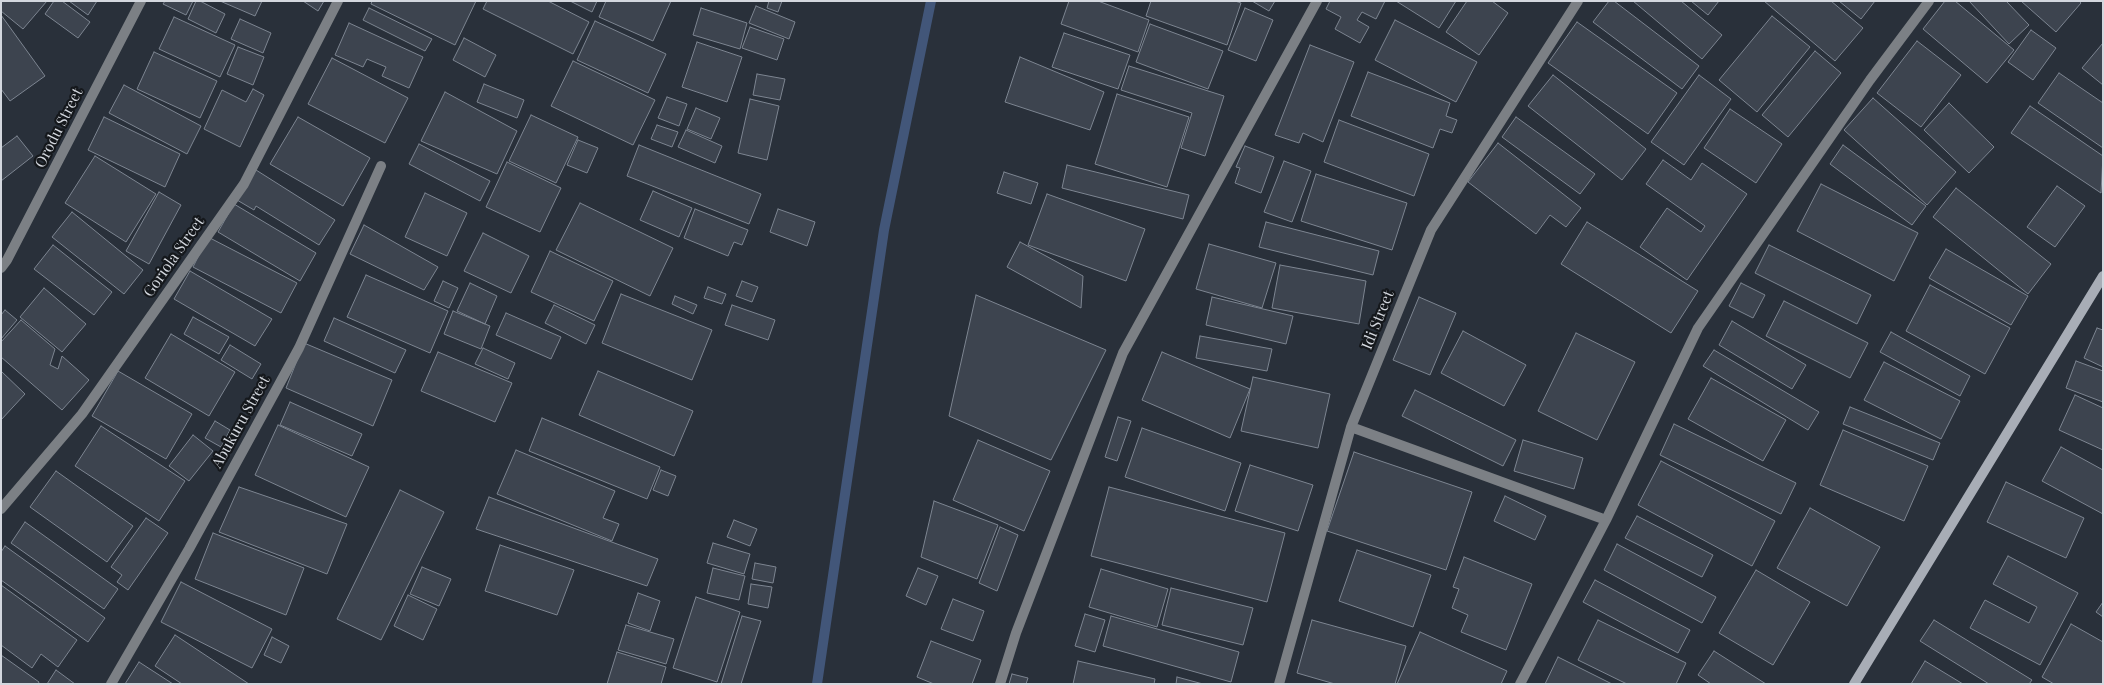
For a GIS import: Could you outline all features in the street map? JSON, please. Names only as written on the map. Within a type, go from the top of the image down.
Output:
[{"type":"main road","points":[[1854,684],[2103,276]]},
{"type":"street","name":"Orodu Street","points":[[1,268],[7,260],[141,1]]},
{"type":"street","name":"Goriola Street","points":[[1,509],[82,414],[244,184],[338,1]]},
{"type":"street","points":[[1000,684],[1016,633],[1123,353],[1317,1]]},
{"type":"street","name":"Idi Street","points":[[1280,684],[1351,427],[1431,230],[1578,1]]},
{"type":"street","points":[[1520,684],[1606,520],[1698,328],[1870,80],[1929,1]]},
{"type":"street","name":"Abukuru Street","points":[[111,684],[189,549],[299,348],[381,166]]},
{"type":"street","points":[[1351,427],[1606,520]]},
{"type":"building","points":[[1,1],[47,1],[23,29],[1,11]]},
{"type":"building","points":[[54,1],[62,1],[90,22],[78,38],[45,14]]},
{"type":"building","points":[[69,1],[97,1],[88,15]]},
{"type":"building","points":[[165,1],[193,1],[186,15],[163,4]]},
{"type":"building","points":[[196,1],[200,1],[225,14],[216,33],[188,19]]},
{"type":"building","points":[[220,1],[262,1],[255,16]]},
{"type":"building","points":[[303,1],[324,1],[318,11]]},
{"type":"building","points":[[372,1],[476,1],[455,45],[371,4]]},
{"type":"building","points":[[487,1],[548,1],[589,22],[573,54],[483,9]]},
{"type":"building","points":[[570,1],[597,1],[592,12]]},
{"type":"building","points":[[606,1],[671,1],[653,41],[599,17]]},
{"type":"building","points":[[769,1],[782,1],[778,12],[767,8]]},
{"type":"building","points":[[1069,1],[1098,1],[1149,20],[1138,52],[1061,24]]},
{"type":"building","points":[[1151,1],[1235,1],[1241,3],[1227,45],[1146,16]]},
{"type":"building","points":[[1252,1],[1275,1],[1269,11]]},
{"type":"building","points":[[1330,1],[1385,1],[1376,19],[1362,12],[1357,20],[1369,27],[1360,43],[1335,29],[1341,17],[1326,9]]},
{"type":"building","points":[[1396,1],[1456,1],[1439,28]]},
{"type":"building","points":[[1467,1],[1492,1],[1508,13],[1479,55],[1446,32]]},
{"type":"building","points":[[1609,1],[1614,1],[1699,66],[1682,89],[1593,22]]},
{"type":"building","points":[[1633,1],[1681,1],[1722,35],[1702,59]]},
{"type":"building","points":[[1691,1],[1719,1],[1708,15]]},
{"type":"building","points":[[1764,1],[1831,1],[1863,28],[1835,61]]},
{"type":"building","points":[[1839,1],[1875,1],[1861,19]]},
{"type":"building","points":[[1945,1],[1955,1],[2014,50],[1987,83],[1923,29]]},
{"type":"building","points":[[1969,1],[2006,1],[2029,25],[2009,44]]},
{"type":"building","points":[[2021,1],[2079,1],[2081,3],[2056,32]]},
{"type":"building","points":[[756,6],[795,22],[789,39],[749,23]]},
{"type":"building","points":[[369,8],[432,39],[425,51],[363,20]]},
{"type":"building","points":[[701,8],[747,23],[740,49],[693,35]]},
{"type":"building","points":[[1245,8],[1273,20],[1256,61],[1228,50]]},
{"type":"building","points":[[1,15],[45,76],[10,101],[1,89]]},
{"type":"building","points":[[1772,16],[1810,47],[1757,112],[1719,80]]},
{"type":"building","points":[[174,17],[235,45],[220,77],[159,49]]},
{"type":"building","points":[[240,19],[271,33],[263,53],[231,39]]},
{"type":"building","points":[[1395,20],[1477,62],[1456,102],[1375,60]]},
{"type":"building","points":[[595,21],[666,54],[648,93],[577,60]]},
{"type":"building","points":[[1577,22],[1677,93],[1648,134],[1548,63]]},
{"type":"building","points":[[349,23],[423,57],[409,88],[382,76],[386,67],[367,59],[363,67],[335,55]]},
{"type":"building","points":[[1150,24],[1223,51],[1208,89],[1136,62]]},
{"type":"building","points":[[750,27],[784,39],[777,60],[742,48]]},
{"type":"building","points":[[2031,30],[2056,48],[2033,80],[2008,62]]},
{"type":"building","points":[[1064,33],[1130,55],[1118,89],[1052,67]]},
{"type":"building","points":[[464,38],[496,55],[485,77],[453,60]]},
{"type":"building","points":[[1917,41],[1961,75],[1921,127],[1877,93]]},
{"type":"building","points":[[697,42],[742,57],[727,102],[682,87]]},
{"type":"building","points":[[2103,43],[2103,85],[2082,68]]},
{"type":"building","points":[[1310,45],[1354,62],[1323,142],[1303,133],[1299,143],[1275,135]]},
{"type":"building","points":[[238,47],[264,57],[253,85],[227,74]]},
{"type":"building","points":[[1815,51],[1841,73],[1788,137],[1762,115]]},
{"type":"building","points":[[154,52],[217,81],[200,118],[137,89]]},
{"type":"building","points":[[1020,57],[1104,92],[1090,130],[1005,102]]},
{"type":"building","points":[[332,58],[408,98],[385,143],[308,104]]},
{"type":"building","points":[[573,61],[655,100],[633,145],[551,106]]},
{"type":"building","points":[[1129,66],[1224,96],[1205,156],[1181,148],[1192,113],[1121,90]]},
{"type":"building","points":[[1368,72],[1450,103],[1446,116],[1457,120],[1452,133],[1440,129],[1433,148],[1351,116]]},
{"type":"building","points":[[2059,73],[2103,103],[2103,148],[2038,103]]},
{"type":"building","points":[[757,74],[785,79],[780,100],[753,95]]},
{"type":"building","points":[[1553,75],[1646,149],[1622,180],[1528,106]]},
{"type":"building","points":[[1699,75],[1731,99],[1684,165],[1651,142]]},
{"type":"building","points":[[484,84],[524,100],[517,118],[477,102]]},
{"type":"building","points":[[124,85],[201,126],[187,154],[109,113]]},
{"type":"building","points":[[253,89],[264,95],[240,147],[204,129],[222,90],[246,102]]},
{"type":"building","points":[[445,92],[517,131],[497,174],[421,141]]},
{"type":"building","points":[[1117,94],[1189,117],[1167,187],[1095,164]]},
{"type":"building","points":[[667,97],[687,104],[679,126],[658,118]]},
{"type":"building","points":[[1873,98],[1956,172],[1927,205],[1844,130]]},
{"type":"building","points":[[750,99],[779,106],[767,160],[738,153]]},
{"type":"building","points":[[1949,103],[1994,147],[1969,173],[1924,130]]},
{"type":"building","points":[[2030,106],[2103,156],[2101,193],[2011,133]]},
{"type":"building","points":[[696,108],[720,118],[711,139],[687,129]]},
{"type":"building","points":[[1730,109],[1782,144],[1756,183],[1704,148]]},
{"type":"building","points":[[531,115],[578,137],[556,183],[509,161]]},
{"type":"building","points":[[104,117],[180,154],[165,187],[88,150]]},
{"type":"building","points":[[298,117],[370,158],[343,206],[270,164]]},
{"type":"building","points":[[1516,117],[1595,174],[1580,194],[1502,137]]},
{"type":"building","points":[[1339,120],[1429,154],[1414,196],[1324,162]]},
{"type":"building","points":[[657,125],[678,132],[672,147],[651,139]]},
{"type":"building","points":[[686,130],[722,146],[715,163],[678,147]]},
{"type":"building","points":[[17,136],[33,156],[1,181],[1,148]]},
{"type":"building","points":[[578,140],[598,148],[587,173],[567,165]]},
{"type":"building","points":[[1498,143],[1581,208],[1566,227],[1550,215],[1536,234],[1468,182]]},
{"type":"building","points":[[419,144],[490,181],[480,201],[409,164]]},
{"type":"building","points":[[639,145],[761,194],[749,224],[627,176]]},
{"type":"building","points":[[1843,145],[1926,206],[1912,225],[1830,164]]},
{"type":"building","points":[[1245,146],[1274,157],[1261,193],[1235,183],[1240,168],[1236,167]]},
{"type":"building","points":[[95,156],[156,194],[126,242],[65,203]]},
{"type":"building","points":[[1663,160],[1691,180],[1702,163],[1747,194],[1687,280],[1640,247],[1667,208],[1701,232],[1705,226],[1646,184]]},
{"type":"building","points":[[1284,161],[1311,171],[1292,222],[1264,212]]},
{"type":"building","points":[[507,162],[561,188],[540,232],[486,207]]},
{"type":"building","points":[[1067,165],[1189,195],[1183,219],[1062,188]]},
{"type":"building","points":[[256,170],[335,220],[319,245],[256,206],[254,210],[237,200]]},
{"type":"building","points":[[1004,172],[1038,183],[1031,204],[997,193]]},
{"type":"building","points":[[1316,174],[1407,203],[1392,250],[1301,221]]},
{"type":"building","points":[[1821,184],[1918,233],[1894,281],[1797,231]]},
{"type":"building","points":[[2057,186],[2085,206],[2055,247],[2027,227]]},
{"type":"building","points":[[1956,188],[2051,264],[2028,294],[1933,217]]},
{"type":"building","points":[[653,191],[692,208],[679,237],[640,220]]},
{"type":"building","points":[[159,192],[181,205],[149,264],[126,251]]},
{"type":"building","points":[[425,193],[467,213],[447,256],[405,237]]},
{"type":"building","points":[[1047,194],[1145,229],[1126,281],[1028,245]]},
{"type":"building","points":[[580,203],[673,248],[650,296],[556,250]]},
{"type":"building","points":[[234,204],[316,253],[300,281],[218,232]]},
{"type":"building","points":[[695,209],[748,230],[742,245],[734,242],[728,256],[684,238]]},
{"type":"building","points":[[778,209],[815,222],[807,246],[770,232]]},
{"type":"building","points":[[72,212],[143,270],[124,294],[52,237]]},
{"type":"building","points":[[1266,222],[1379,251],[1373,275],[1259,247]]},
{"type":"building","points":[[1587,222],[1698,291],[1671,333],[1561,264]]},
{"type":"building","points":[[364,225],[438,267],[424,290],[350,254]]},
{"type":"building","points":[[483,233],[529,256],[511,293],[464,271]]},
{"type":"building","points":[[208,237],[297,283],[281,313],[193,267]]},
{"type":"building","points":[[1020,242],[1083,276],[1081,308],[1007,267]]},
{"type":"building","points":[[1209,244],[1276,263],[1262,308],[1196,289]]},
{"type":"building","points":[[53,245],[112,292],[94,315],[34,269]]},
{"type":"building","points":[[1769,245],[1871,295],[1857,324],[1755,273]]},
{"type":"building","points":[[1946,249],[2028,296],[2011,325],[1929,278]]},
{"type":"building","points":[[550,251],[613,281],[594,321],[531,292]]},
{"type":"building","points":[[1280,265],[1366,281],[1359,324],[1272,308]]},
{"type":"building","points":[[190,271],[272,319],[255,346],[174,299]]},
{"type":"building","points":[[366,275],[448,311],[430,353],[347,317]]},
{"type":"building","points":[[443,281],[458,288],[449,308],[434,301]]},
{"type":"building","points":[[742,281],[758,287],[752,302],[736,296]]},
{"type":"building","points":[[470,283],[497,296],[485,324],[457,311]]},
{"type":"building","points":[[1741,283],[1765,295],[1753,318],[1729,306]]},
{"type":"building","points":[[1930,285],[2010,328],[1985,374],[1906,331]]},
{"type":"building","points":[[708,287],[726,294],[722,304],[704,298]]},
{"type":"building","points":[[44,288],[86,324],[62,352],[20,317]]},
{"type":"building","points":[[621,294],[712,330],[692,380],[602,343]]},
{"type":"building","points":[[976,295],[1106,350],[1051,460],[949,416]]},
{"type":"building","points":[[675,296],[697,305],[693,314],[672,304]]},
{"type":"building","points":[[1212,297],[1293,316],[1286,344],[1206,325]]},
{"type":"building","points":[[1419,297],[1456,313],[1430,375],[1393,360]]},
{"type":"building","points":[[1784,301],[1868,343],[1850,378],[1766,336]]},
{"type":"building","points":[[554,305],[595,325],[586,344],[545,323]]},
{"type":"building","points":[[732,305],[775,320],[768,340],[725,325]]},
{"type":"building","points":[[5,310],[17,320],[1,339],[1,315]]},
{"type":"building","points":[[453,311],[490,326],[481,349],[444,334]]},
{"type":"building","points":[[506,313],[561,337],[551,359],[496,335]]},
{"type":"building","points":[[193,317],[229,337],[219,354],[184,334]]},
{"type":"building","points":[[334,318],[406,350],[395,373],[324,341]]},
{"type":"building","points":[[21,320],[55,349],[50,365],[58,369],[62,356],[89,380],[62,410],[1,357],[1,342]]},
{"type":"building","points":[[1732,321],[1806,365],[1792,389],[1719,345]]},
{"type":"building","points":[[2097,328],[2103,330],[2103,367],[2084,358]]},
{"type":"building","points":[[1463,331],[1526,365],[1504,406],[1441,373]]},
{"type":"building","points":[[1891,332],[1970,376],[1960,396],[1880,352]]},
{"type":"building","points":[[1576,333],[1635,362],[1597,440],[1538,411]]},
{"type":"building","points":[[171,334],[235,372],[209,416],[145,378]]},
{"type":"building","points":[[1200,336],[1272,349],[1267,371],[1196,358]]},
{"type":"building","points":[[304,343],[392,380],[373,426],[286,388]]},
{"type":"building","points":[[230,345],[261,364],[252,379],[221,360]]},
{"type":"building","points":[[483,348],[515,363],[508,379],[475,364]]},
{"type":"building","points":[[1714,350],[1819,412],[1808,430],[1703,366]]},
{"type":"building","points":[[438,352],[512,383],[495,422],[421,391]]},
{"type":"building","points":[[1162,352],[1250,389],[1230,438],[1142,400]]},
{"type":"building","points":[[2076,361],[2103,371],[2103,402],[2066,388]]},
{"type":"building","points":[[1884,362],[1960,401],[1941,439],[1864,400]]},
{"type":"building","points":[[1,371],[25,394],[1,420]]},
{"type":"building","points":[[118,371],[192,414],[166,459],[92,416]]},
{"type":"building","points":[[598,371],[693,411],[674,456],[579,415]]},
{"type":"building","points":[[1253,377],[1330,394],[1318,448],[1241,431]]},
{"type":"building","points":[[1711,378],[1786,420],[1763,461],[1688,419]]},
{"type":"building","points":[[1415,390],[1516,440],[1503,466],[1402,416]]},
{"type":"building","points":[[2075,395],[2103,408],[2103,450],[2059,430]]},
{"type":"building","points":[[290,402],[362,434],[352,456],[280,425]]},
{"type":"building","points":[[1850,407],[1940,443],[1933,460],[1843,424]]},
{"type":"building","points":[[1118,417],[1131,421],[1117,461],[1105,457]]},
{"type":"building","points":[[542,418],[660,467],[647,499],[529,451]]},
{"type":"building","points":[[215,421],[230,430],[221,447],[205,438]]},
{"type":"building","points":[[1674,424],[1796,483],[1781,514],[1660,455]]},
{"type":"building","points":[[278,425],[369,467],[346,517],[255,475]]},
{"type":"building","points":[[101,426],[185,481],[159,521],[75,466]]},
{"type":"building","points":[[1142,428],[1241,463],[1225,511],[1125,477]]},
{"type":"building","points":[[1843,430],[1928,466],[1904,521],[1820,485]]},
{"type":"building","points":[[193,435],[213,451],[189,481],[169,466]]},
{"type":"building","points":[[978,440],[1050,471],[1024,531],[953,500]]},
{"type":"building","points":[[1523,440],[1583,458],[1574,489],[1514,471]]},
{"type":"building","points":[[2061,447],[2103,470],[2103,514],[2042,481]]},
{"type":"building","points":[[516,450],[615,491],[603,518],[619,524],[612,541],[497,494]]},
{"type":"building","points":[[1354,452],[1472,492],[1446,570],[1327,531]]},
{"type":"building","points":[[1661,461],[1775,521],[1752,566],[1638,505]]},
{"type":"building","points":[[1250,465],[1313,485],[1298,531],[1235,511]]},
{"type":"building","points":[[661,470],[676,476],[668,496],[653,490]]},
{"type":"building","points":[[56,471],[133,526],[107,562],[30,507]]},
{"type":"building","points":[[2006,482],[2084,518],[2066,558],[1987,522]]},
{"type":"building","points":[[239,487],[347,524],[327,574],[219,532]]},
{"type":"building","points":[[1109,487],[1285,533],[1267,602],[1091,556]]},
{"type":"building","points":[[400,490],[444,512],[381,640],[337,619]]},
{"type":"building","points":[[1505,496],[1546,516],[1535,540],[1494,521]]},
{"type":"building","points":[[489,497],[658,559],[647,586],[476,529]]},
{"type":"building","points":[[934,501],[998,525],[977,579],[921,557]]},
{"type":"building","points":[[1810,508],[1880,547],[1847,606],[1777,568]]},
{"type":"building","points":[[1637,516],[1713,555],[1702,577],[1625,538]]},
{"type":"building","points":[[146,518],[168,533],[128,590],[117,582],[122,575],[111,567]]},
{"type":"building","points":[[734,520],[757,529],[750,546],[727,537]]},
{"type":"building","points":[[25,522],[118,589],[104,609],[11,543]]},
{"type":"building","points":[[1000,527],[1018,535],[997,591],[979,583]]},
{"type":"building","points":[[213,533],[304,568],[286,615],[195,579]]},
{"type":"building","points":[[713,543],[750,554],[744,574],[707,563]]},
{"type":"building","points":[[1617,544],[1716,597],[1702,623],[1604,570]]},
{"type":"building","points":[[500,545],[574,570],[557,615],[485,591]]},
{"type":"building","points":[[5,546],[105,618],[88,642],[1,580],[1,552]]},
{"type":"building","points":[[1357,550],[1431,575],[1413,627],[1339,601]]},
{"type":"building","points":[[2008,556],[2078,593],[2040,665],[1970,628],[1985,600],[2029,623],[2037,607],[1993,584]]},
{"type":"building","points":[[1464,557],[1532,584],[1506,650],[1461,632],[1468,615],[1452,608],[1459,589],[1453,587]]},
{"type":"building","points":[[755,563],[776,567],[773,583],[752,579]]},
{"type":"building","points":[[422,567],[451,579],[439,606],[410,594]]},
{"type":"building","points":[[713,568],[745,576],[739,600],[707,593]]},
{"type":"building","points":[[918,568],[938,576],[926,605],[906,596]]},
{"type":"building","points":[[1101,569],[1168,589],[1157,627],[1089,607]]},
{"type":"building","points":[[1756,570],[1810,602],[1773,665],[1719,633]]},
{"type":"building","points":[[1595,580],[1690,630],[1678,653],[1583,602]]},
{"type":"building","points":[[181,582],[272,629],[252,668],[161,622]]},
{"type":"building","points":[[751,584],[772,587],[768,608],[748,604]]},
{"type":"building","points":[[1,585],[77,640],[58,667],[41,654],[32,668],[1,645]]},
{"type":"building","points":[[1171,588],[1253,608],[1243,645],[1162,625]]},
{"type":"building","points":[[638,593],[660,601],[650,631],[628,623]]},
{"type":"building","points":[[408,595],[437,609],[423,640],[394,626]]},
{"type":"building","points":[[696,597],[740,612],[717,682],[673,668]]},
{"type":"building","points":[[953,599],[984,611],[973,641],[941,629]]},
{"type":"building","points":[[2103,602],[2103,617],[2096,612]]},
{"type":"building","points":[[1085,614],[1105,620],[1095,652],[1075,646]]},
{"type":"building","points":[[742,616],[761,621],[741,684],[721,684]]},
{"type":"building","points":[[1111,616],[1239,652],[1231,682],[1103,646]]},
{"type":"building","points":[[1312,620],[1406,646],[1395,684],[1335,684],[1297,673]]},
{"type":"building","points":[[1598,620],[1686,663],[1676,684],[1627,684],[1578,660]]},
{"type":"building","points":[[1934,620],[2032,680],[2029,684],[1989,684],[1920,641]]},
{"type":"building","points":[[2071,624],[2103,642],[2103,684],[2054,684],[2042,677]]},
{"type":"building","points":[[626,625],[674,639],[666,664],[618,650]]},
{"type":"building","points":[[1420,632],[1507,671],[1501,684],[1397,684]]},
{"type":"building","points":[[175,635],[249,684],[182,684],[155,666]]},
{"type":"building","points":[[272,637],[289,646],[281,663],[264,655]]},
{"type":"building","points":[[931,641],[981,660],[972,684],[934,684],[917,677]]},
{"type":"building","points":[[1714,651],[1766,684],[1711,684],[1698,675]]},
{"type":"building","points":[[617,652],[666,667],[661,684],[607,684]]},
{"type":"building","points":[[1,655],[39,682],[38,684],[1,684]]},
{"type":"building","points":[[1558,657],[1612,684],[1545,684]]},
{"type":"building","points":[[1078,661],[1155,679],[1154,684],[1073,684]]},
{"type":"building","points":[[1925,661],[1963,684],[1911,684]]},
{"type":"building","points":[[139,662],[173,684],[125,684]]},
{"type":"building","points":[[56,670],[75,684],[47,684]]},
{"type":"building","points":[[1012,674],[1028,678],[1026,684],[1009,684]]},
{"type":"building","points":[[1177,677],[1203,684],[1176,684]]},
{"type":"waterway","points":[[817,684],[884,230],[931,1]]}]
